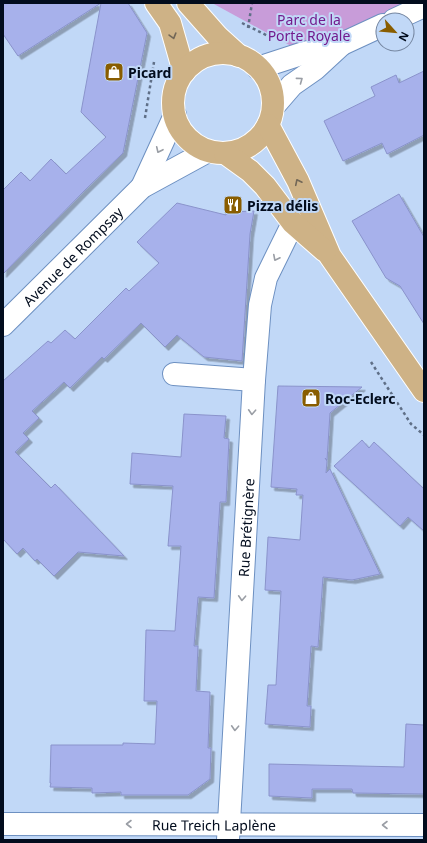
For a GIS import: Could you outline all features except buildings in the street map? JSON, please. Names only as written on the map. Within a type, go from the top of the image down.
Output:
[{"type":"main road","points":[[156,3],[170,23],[184,72]]},
{"type":"main road","points":[[188,3],[218,37],[239,56],[258,68],[267,79],[272,93],[271,116],[261,137],[250,146],[238,151],[216,152]]},
{"type":"main road","points":[[239,56],[224,54],[209,56],[184,72],[177,82],[174,100],[175,115],[182,130],[193,143],[216,152],[250,171],[265,186],[293,223],[330,256]]},
{"type":"main road","points":[[271,116],[330,256],[424,391]]},
{"type":"street","points":[[411,12],[424,6]]},
{"type":"street","points":[[258,68],[304,53],[342,44],[375,29]]},
{"type":"street","points":[[271,116],[292,85],[315,69],[342,44]]},
{"type":"street","name":"Avenue de Rompsay","points":[[142,187],[175,115]]},
{"type":"street","name":"Avenue de Rompsay","points":[[3,325],[142,187],[216,152]]},
{"type":"street","name":"Rue Brétignère","points":[[229,832],[254,380],[260,305],[266,278],[293,223]]},
{"type":"street","points":[[174,374],[254,380]]},
{"type":"street","name":"Rue Treich Laplène","points":[[3,824],[229,832],[424,825]]},
{"type":"green space","name":"Parc de la Porte Royale","points":[[212,3],[424,3],[402,12],[375,12],[375,23],[304,53]]},
{"type":"place","name":"Picard","points":[[114,72]]},
{"type":"place","name":"Pizza délis","points":[[233,205]]},
{"type":"place","name":"Roc-Eclerc","points":[[311,398]]}]
